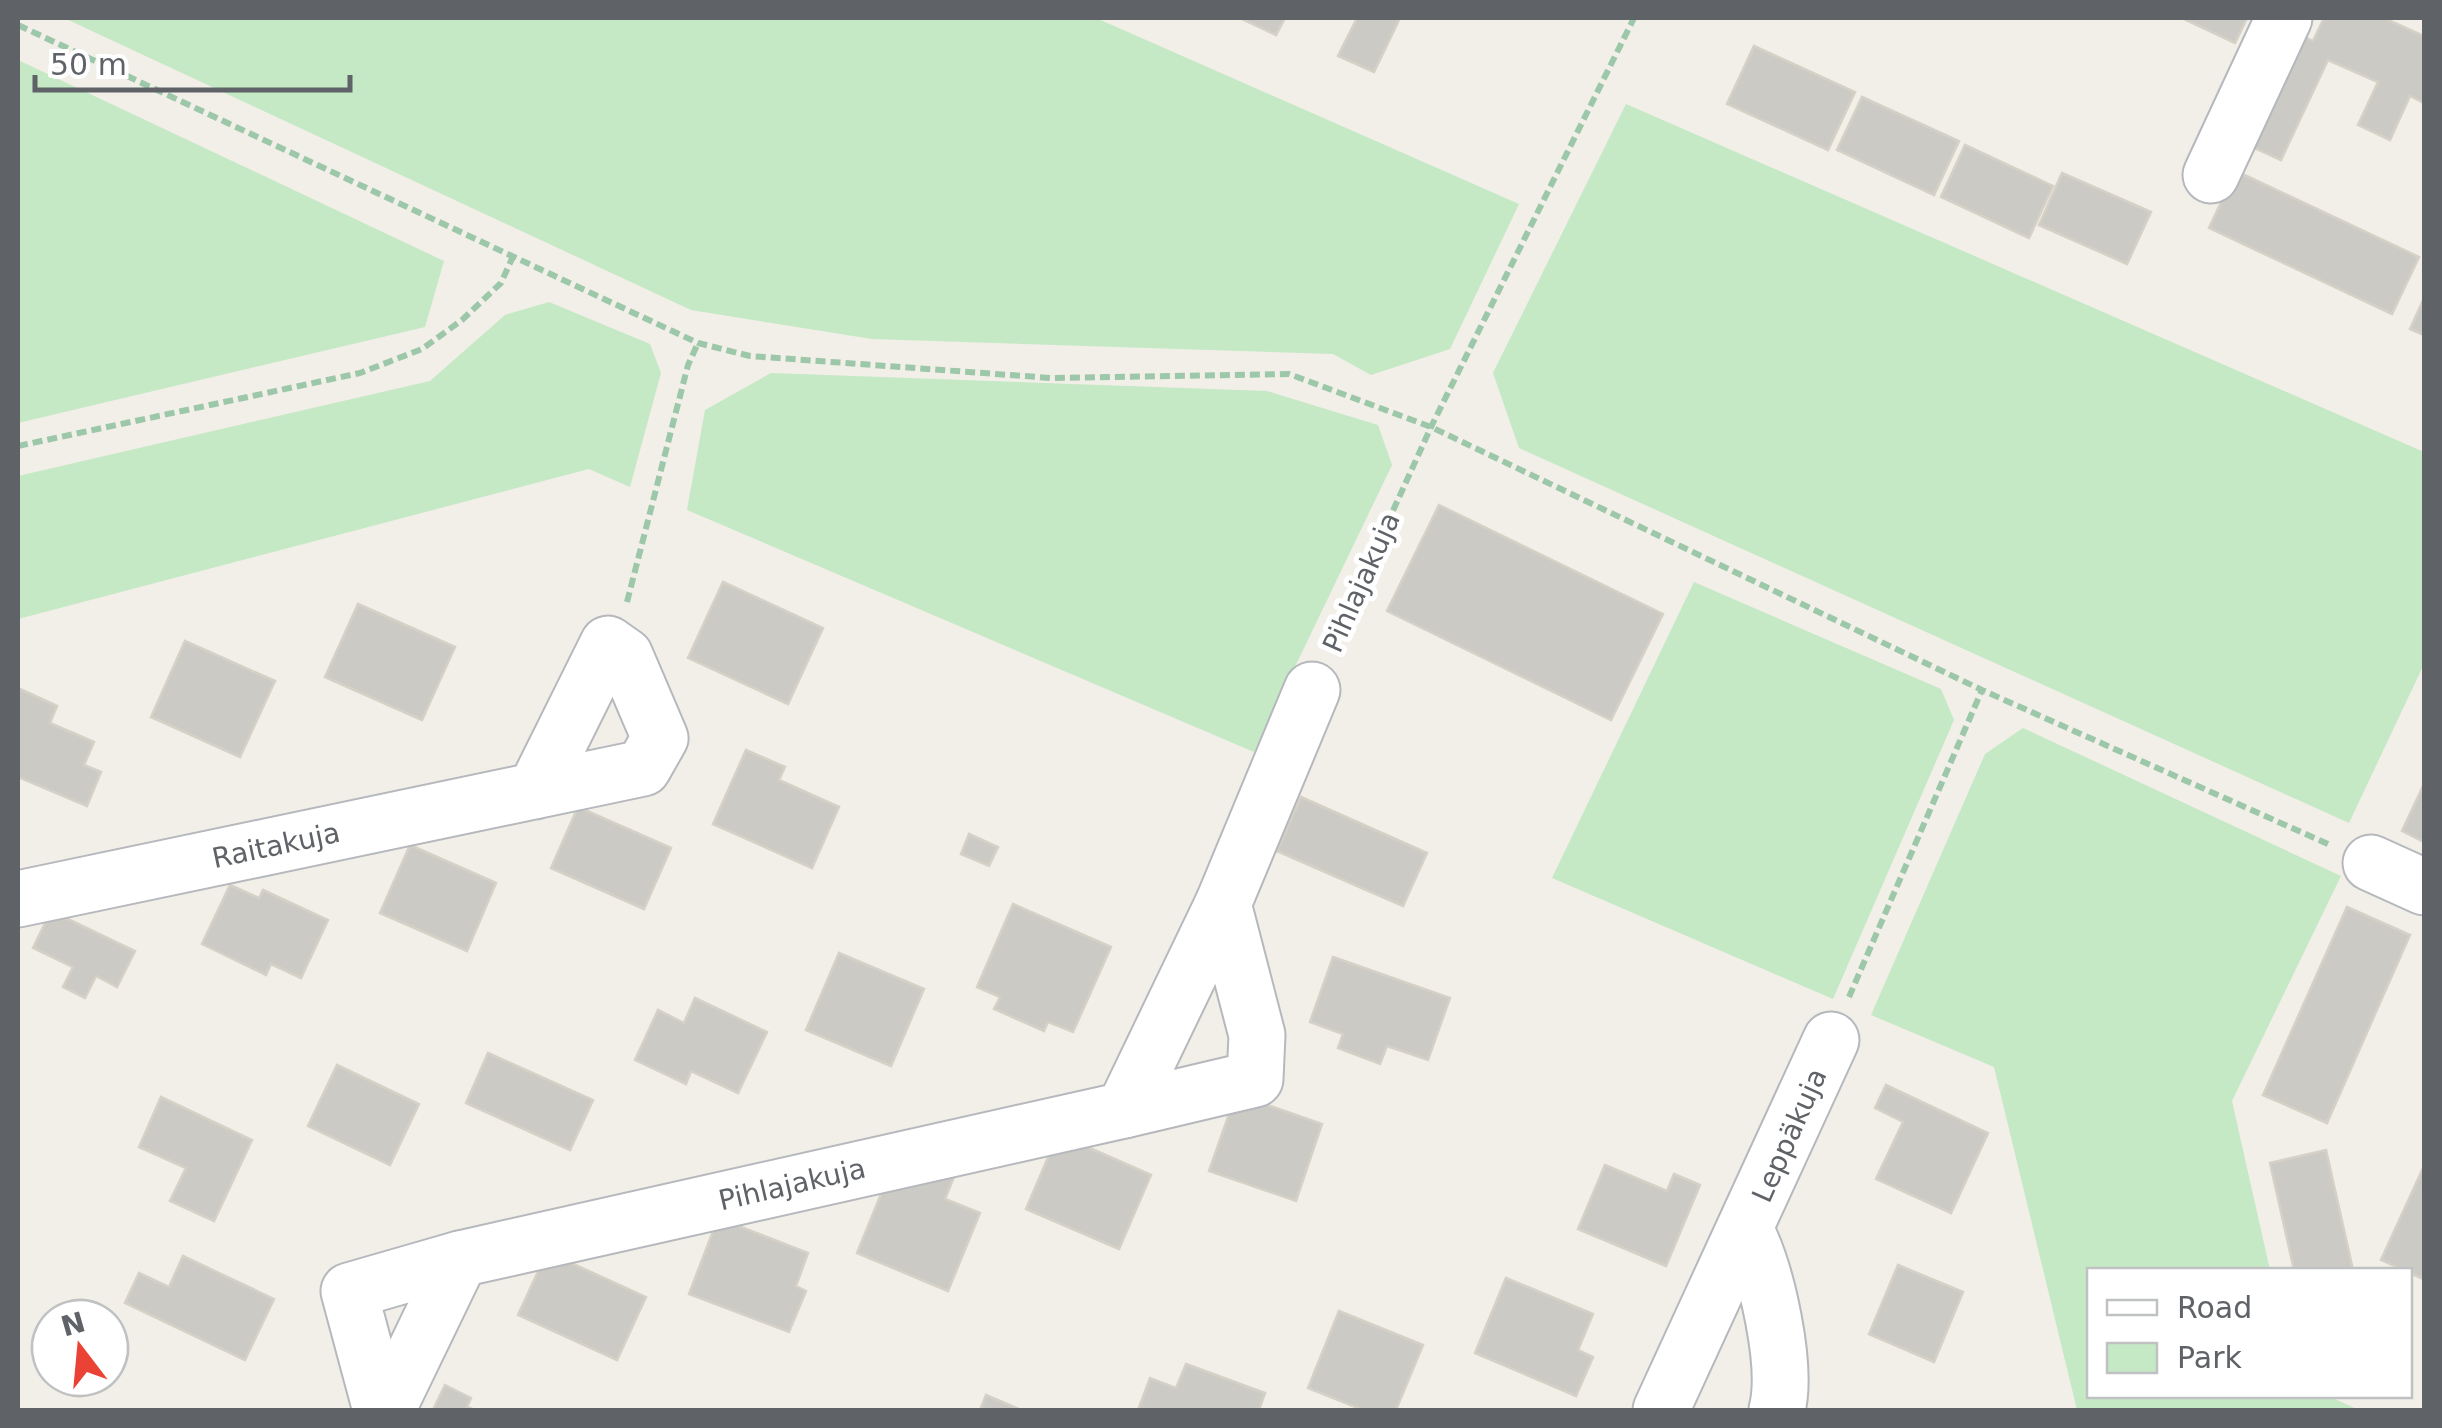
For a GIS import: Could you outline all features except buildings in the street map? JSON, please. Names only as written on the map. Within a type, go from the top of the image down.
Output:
[{"type":"street","points":[[2211,175],[2284,18]]},
{"type":"street","points":[[535,791],[608,644]]},
{"type":"street","name":"Raitakuja","points":[[18,899],[643,768],[660,738],[624,656],[608,644]]},
{"type":"street","points":[[1124,1110],[1222,904],[1312,690]]},
{"type":"street","points":[[2370,863],[2424,887]]},
{"type":"street","name":"Pihlajakuja","points":[[384,1410],[349,1291],[460,1258],[1255,1080],[1257,1035],[1222,904]]},
{"type":"street","name":"Leppäkuja","points":[[1661,1410],[1831,1040]]},
{"type":"street","name":"Leppäkuja","points":[[1746,1230],[1758,1253],[1783,1386],[1777,1410]]},
{"type":"street","name":"Pihlajakuja","points":[[384,1410],[460,1258]]},
{"type":"path","name":"Pihlajakuja","points":[[1312,690],[1431,428],[1634,18]]},
{"type":"path","points":[[18,25],[514,254],[698,344],[750,356],[1052,378],[1288,374],[1431,428],[1982,690],[2370,863]]},
{"type":"path","points":[[18,446],[360,373],[406,355],[462,320],[501,283],[514,254]]},
{"type":"path","points":[[608,644],[623,617],[688,365],[698,344]]},
{"type":"path","points":[[1831,1040],[1982,690]]},
{"type":"green space","points":[[64,18],[1096,18],[1519,204],[1450,349],[1371,375],[1333,354],[872,339],[691,310]]},
{"type":"green space","points":[[18,60],[444,261],[425,327],[18,423]]},
{"type":"green space","points":[[1626,104],[2424,452],[2424,664],[2349,823],[1519,448],[1493,373]]},
{"type":"green space","points":[[549,302],[650,344],[661,373],[630,487],[589,469],[18,619],[18,476],[430,381],[505,315]]},
{"type":"green space","points":[[771,373],[1267,391],[1378,425],[1392,465],[1254,752],[687,510],[705,410]]},
{"type":"green space","points":[[1694,582],[1941,689],[1954,720],[1833,999],[1552,878]]},
{"type":"green space","points":[[2023,728],[2341,876],[2232,1101],[2270,1268],[2087,1268],[2087,1398],[2332,1398],[2359,1410],[2077,1410],[1994,1067],[1871,1015],[1985,754]]}]
